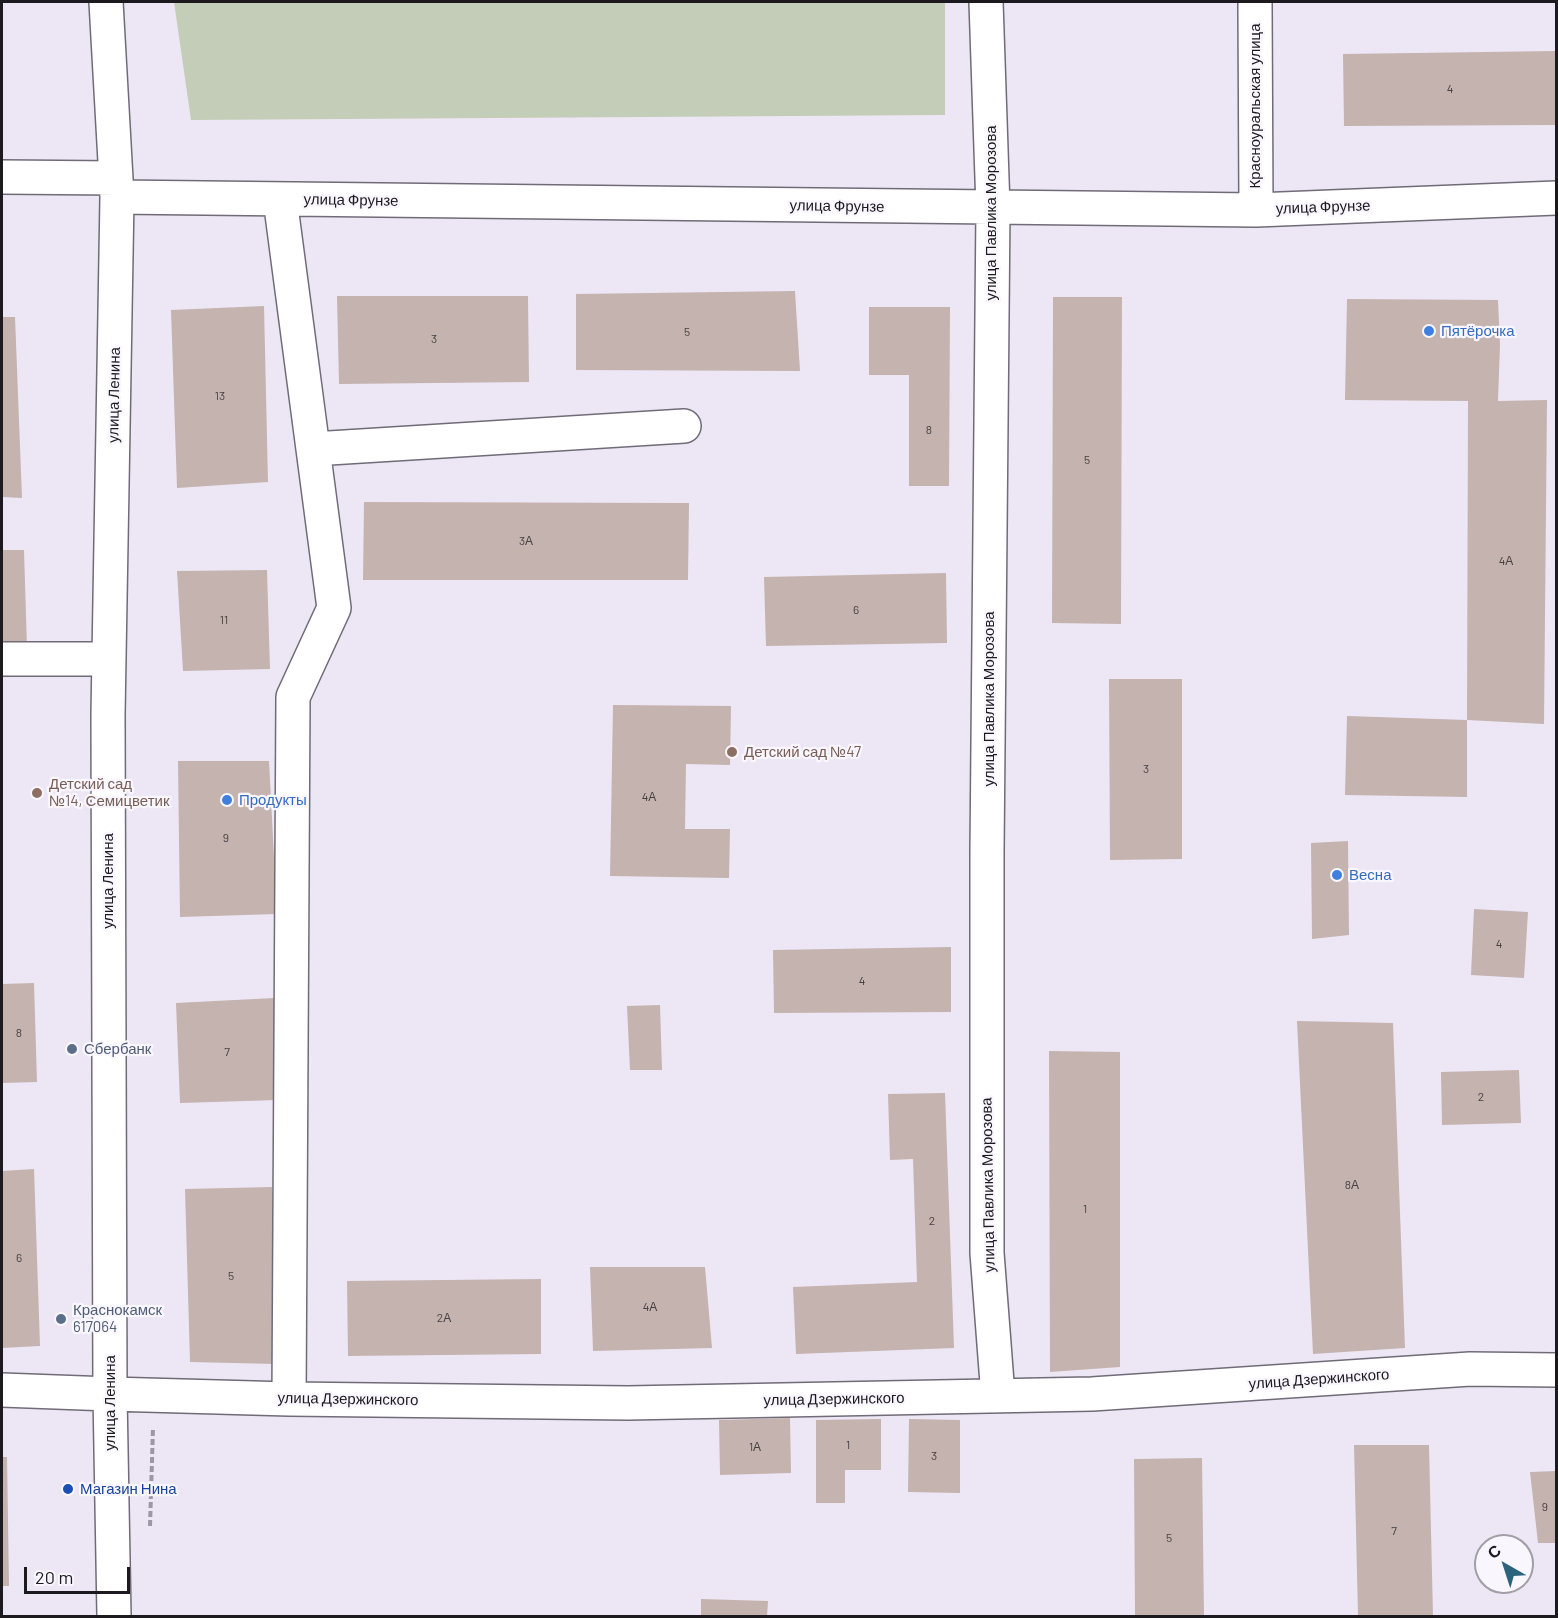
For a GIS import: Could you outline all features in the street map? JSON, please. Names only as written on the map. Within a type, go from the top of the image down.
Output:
[{"type":"street","name":"улица Ленина","points":[[106,2],[117,188],[108,726],[110,1394],[114,1617]]},
{"type":"street","name":"улица Павлика Морозова","points":[[986,2],[993,208],[987,1253],[998,1395]]},
{"type":"street","name":"Красноуральская улица","points":[[1255,2],[1256,210]]},
{"type":"street","name":"улица Фрунзе","points":[[2,177],[117,188],[280,199],[1256,210],[1557,198]]},
{"type":"street","points":[[280,199],[334,608],[293,697],[289,1399]]},
{"type":"street","points":[[313,449],[684,426]]},
{"type":"street","points":[[2,659],[109,658]]},
{"type":"street","name":"улица Дзержинского","points":[[2,1390],[289,1399],[627,1403],[1092,1394],[1470,1369],[1557,1370]]},
{"type":"path","points":[[150,1532],[153,1425]]},
{"type":"green space","points":[[174,2],[945,2],[945,115],[191,120]]},
{"type":"building","points":[[1556,51],[1556,125],[1344,126],[1343,54]]},
{"type":"building","points":[[795,291],[800,371],[576,370],[576,294]]},
{"type":"building","points":[[337,296],[528,296],[529,382],[339,384]]},
{"type":"building","points":[[1053,297],[1122,297],[1121,624],[1052,623]]},
{"type":"building","points":[[1347,299],[1498,300],[1500,345],[1498,401],[1547,400],[1544,724],[1467,720],[1468,401],[1345,400]]},
{"type":"building","points":[[264,306],[268,482],[177,488],[171,310]]},
{"type":"building","points":[[869,307],[950,307],[949,486],[909,486],[909,375],[869,375]]},
{"type":"building","points":[[2,317],[15,317],[22,498],[2,497]]},
{"type":"building","points":[[364,502],[689,503],[688,580],[363,580]]},
{"type":"building","points":[[2,550],[24,550],[27,648],[2,648]]},
{"type":"building","points":[[267,570],[270,669],[183,671],[177,571]]},
{"type":"building","points":[[946,573],[947,643],[766,646],[764,577]]},
{"type":"building","points":[[1109,679],[1182,679],[1182,859],[1110,860]]},
{"type":"building","points":[[613,705],[731,706],[730,765],[686,764],[685,829],[730,829],[729,878],[610,876]]},
{"type":"building","points":[[1347,716],[1467,720],[1467,797],[1345,795]]},
{"type":"building","points":[[178,761],[269,761],[277,914],[180,917]]},
{"type":"building","points":[[1348,841],[1349,935],[1312,939],[1311,843]]},
{"type":"building","points":[[1474,909],[1528,912],[1524,978],[1471,975]]},
{"type":"building","points":[[951,947],[951,1012],[774,1013],[773,950]]},
{"type":"building","points":[[34,983],[37,1082],[2,1083],[2,984]]},
{"type":"building","points":[[274,998],[278,1100],[180,1103],[176,1003]]},
{"type":"building","points":[[660,1005],[662,1070],[630,1070],[627,1006]]},
{"type":"building","points":[[1297,1021],[1393,1023],[1405,1348],[1313,1354]]},
{"type":"building","points":[[1049,1051],[1120,1052],[1120,1367],[1050,1372]]},
{"type":"building","points":[[1519,1070],[1521,1123],[1442,1125],[1441,1072]]},
{"type":"building","points":[[945,1093],[954,1348],[796,1354],[793,1287],[917,1282],[913,1159],[890,1160],[888,1094]]},
{"type":"building","points":[[34,1169],[40,1346],[2,1348],[2,1171]]},
{"type":"building","points":[[272,1187],[277,1364],[190,1362],[185,1189]]},
{"type":"building","points":[[590,1267],[705,1267],[712,1348],[593,1351]]},
{"type":"building","points":[[541,1279],[541,1354],[348,1356],[347,1281]]},
{"type":"building","points":[[790,1418],[791,1473],[720,1475],[719,1420]]},
{"type":"building","points":[[881,1419],[881,1470],[845,1470],[845,1503],[816,1503],[816,1420]]},
{"type":"building","points":[[909,1419],[960,1420],[960,1493],[908,1492]]},
{"type":"building","points":[[1354,1445],[1429,1445],[1433,1616],[1358,1616]]},
{"type":"building","points":[[2,1457],[7,1457],[9,1586],[2,1586]]},
{"type":"building","points":[[1202,1458],[1204,1616],[1135,1616],[1134,1459]]},
{"type":"building","points":[[1556,1471],[1556,1543],[1538,1543],[1530,1472]]},
{"type":"building","points":[[701,1599],[768,1601],[767,1616],[701,1616]]},
{"type":"place","name":"Пятёрочка","points":[[1429,331]]},
{"type":"place","name":"Детский сад №47","points":[[732,752]]},
{"type":"place","name":"Детский сад №14, Семицветик","points":[[37,793]]},
{"type":"place","name":"Продукты","points":[[227,800]]},
{"type":"place","name":"Весна","points":[[1337,875]]},
{"type":"place","name":"Сбербанк","points":[[72,1049]]},
{"type":"place","name":"Краснокамск 617064","points":[[61,1319]]},
{"type":"place","name":"Магазин Нина","points":[[68,1489]]}]
